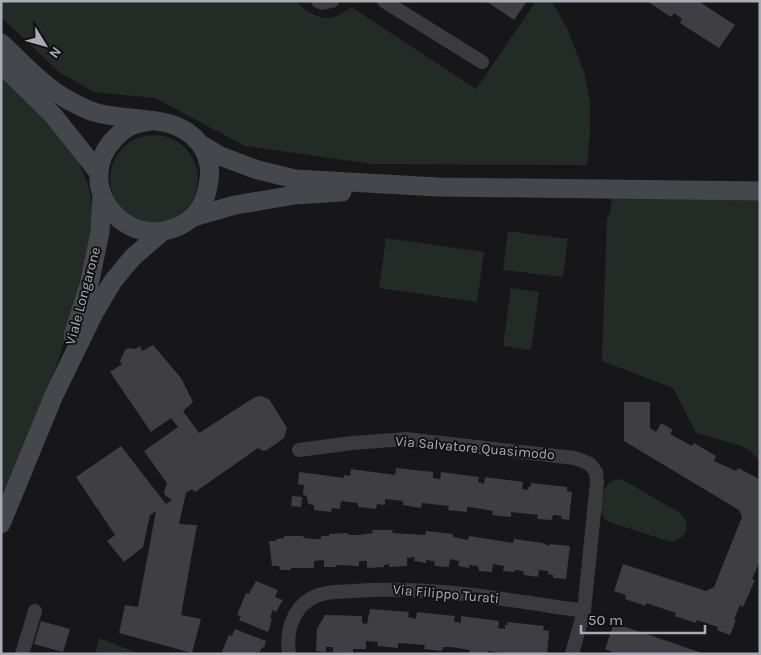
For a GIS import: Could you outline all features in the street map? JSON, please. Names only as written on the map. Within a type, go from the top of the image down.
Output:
[{"type":"main road","points":[[1,43],[44,82],[69,101],[95,113],[174,124],[188,132],[200,144],[220,156],[258,170],[295,179],[438,187],[760,191]]},
{"type":"main road","points":[[1,64],[54,115],[99,174]]},
{"type":"main road","points":[[152,121],[132,125],[122,131],[108,145],[102,156],[99,174],[102,196],[116,217],[132,228],[148,232],[162,232],[187,222],[193,217],[207,194],[210,173],[206,154],[200,144]]},
{"type":"main road","points":[[193,217],[235,205],[295,195],[438,187]]},
{"type":"main road","name":"Viale Longarone","points":[[54,395],[89,285],[100,232],[102,196]]},
{"type":"main road","name":"Viale Longarone","points":[[1,524],[54,395],[94,313],[113,281],[133,257],[162,232]]},
{"type":"street","points":[[318,1],[322,3],[332,1]]},
{"type":"street","points":[[384,1],[482,62]]},
{"type":"street","name":"Via Salvatore Quasimodo","points":[[298,450],[406,439],[575,458],[590,464],[596,472],[597,498],[584,611]]},
{"type":"street","name":"Via Filippo Turati","points":[[289,654],[288,639],[296,612],[303,603],[314,596],[328,593],[378,589],[436,590],[584,611]]},
{"type":"street","points":[[22,654],[35,611]]},
{"type":"street","points":[[572,654],[584,611]]},
{"type":"shaded area","points":[[1,1],[295,1],[309,12],[322,18],[336,16],[351,7],[476,89],[536,1],[551,1],[567,28],[584,72],[590,102],[587,165],[372,164],[245,146],[155,98],[94,92],[59,72],[1,17]]},
{"type":"shaded area","points":[[1,72],[51,122],[71,150],[80,165],[91,195],[92,220],[87,257],[60,356],[37,417],[1,501]]},
{"type":"shaded area","points":[[154,135],[171,138],[185,148],[195,162],[198,179],[195,196],[185,210],[171,220],[154,223],[137,220],[123,210],[113,196],[110,179],[113,162],[123,148],[137,138]]},
{"type":"shaded area","points":[[612,198],[760,199],[760,461],[742,446],[696,433],[673,388],[602,361],[607,218]]},
{"type":"shaded area","points":[[508,231],[568,239],[563,277],[503,270]]},
{"type":"shaded area","points":[[386,238],[484,252],[477,302],[379,288]]},
{"type":"shaded area","points":[[511,288],[539,292],[531,350],[503,346]]},
{"type":"shaded area","points":[[617,479],[623,480],[680,513],[687,527],[684,535],[671,542],[609,522],[603,517],[600,506],[602,494],[608,484]]},
{"type":"shaded area","points":[[99,638],[140,654],[95,654]]},
{"type":"building","points":[[486,1],[527,1],[514,20]]},
{"type":"building","points":[[647,1],[698,1],[735,25],[719,48],[680,23],[682,19],[674,13],[671,17]]},
{"type":"building","points":[[153,345],[181,378],[193,402],[183,411],[199,433],[255,397],[261,396],[269,399],[287,428],[284,438],[267,450],[263,451],[258,448],[195,492],[192,489],[186,493],[179,524],[197,525],[181,615],[201,619],[192,653],[119,633],[125,605],[138,607],[156,511],[150,515],[143,547],[124,562],[107,541],[115,535],[76,477],[121,446],[166,504],[172,500],[164,492],[167,483],[144,451],[178,427],[171,418],[151,432],[110,372],[122,364],[120,361],[125,350],[128,348],[135,349],[140,346],[142,351]]},
{"type":"building","points":[[624,402],[650,402],[650,428],[656,432],[661,423],[673,430],[670,434],[692,446],[694,443],[716,456],[714,461],[736,471],[738,468],[759,479],[760,561],[752,579],[755,580],[743,607],[740,605],[730,635],[717,630],[718,627],[697,620],[696,623],[675,616],[676,613],[646,603],[646,606],[625,599],[626,595],[614,591],[623,564],[706,591],[714,587],[742,517],[739,510],[624,441]]},
{"type":"building","points":[[396,468],[433,472],[433,478],[440,479],[441,472],[479,477],[478,482],[484,484],[485,477],[523,482],[522,489],[528,490],[531,483],[567,487],[567,491],[572,492],[569,520],[561,519],[562,516],[553,515],[552,520],[537,519],[538,515],[511,512],[511,517],[492,515],[493,511],[467,507],[467,512],[448,510],[449,506],[422,503],[421,508],[403,505],[403,501],[385,499],[385,505],[377,504],[376,509],[358,507],[358,503],[341,501],[340,509],[332,508],[331,512],[314,510],[314,505],[308,504],[307,497],[303,494],[304,485],[298,484],[299,472],[344,478],[344,475],[350,476],[351,469],[395,475]]},
{"type":"building","points":[[292,496],[302,497],[301,507],[291,506]]},
{"type":"building","points":[[372,530],[392,530],[393,533],[425,535],[426,531],[453,534],[453,537],[468,540],[469,536],[513,543],[514,539],[543,543],[549,546],[550,544],[570,546],[566,579],[553,578],[553,575],[548,574],[548,571],[539,570],[538,577],[524,575],[523,571],[503,571],[504,566],[493,564],[492,572],[479,571],[478,566],[469,565],[469,568],[458,566],[459,561],[450,559],[449,567],[435,566],[434,561],[426,560],[426,563],[414,561],[415,557],[407,558],[407,566],[389,567],[389,564],[384,565],[384,567],[367,568],[367,561],[359,561],[359,566],[336,565],[336,567],[324,567],[324,560],[314,561],[314,568],[280,570],[279,566],[272,566],[269,541],[277,541],[276,539],[284,538],[284,536],[303,536],[304,538],[321,539],[321,536],[329,536],[329,534],[348,533],[349,535],[359,535],[373,533]]},
{"type":"building","points":[[256,581],[278,590],[275,597],[283,600],[276,612],[273,610],[268,632],[239,620],[241,616],[237,615],[246,593],[249,594]]},
{"type":"building","points":[[370,609],[409,612],[408,617],[416,619],[417,612],[455,616],[454,622],[461,623],[461,616],[499,621],[498,628],[505,629],[505,625],[508,625],[507,622],[544,626],[543,630],[549,631],[547,654],[513,654],[488,651],[488,654],[469,654],[470,650],[451,647],[443,647],[442,651],[424,649],[425,645],[398,643],[398,648],[377,646],[378,642],[366,641],[366,649],[353,649],[353,653],[333,652],[333,647],[326,647],[326,652],[316,651],[317,629],[325,615],[362,616],[362,623],[367,624]]},
{"type":"building","points":[[41,621],[70,629],[63,652],[34,644]]},
{"type":"building","points":[[614,623],[702,654],[617,654],[605,649]]},
{"type":"building","points":[[235,629],[266,641],[264,648],[262,647],[259,653],[256,652],[255,654],[221,654],[229,635],[232,636]]}]
